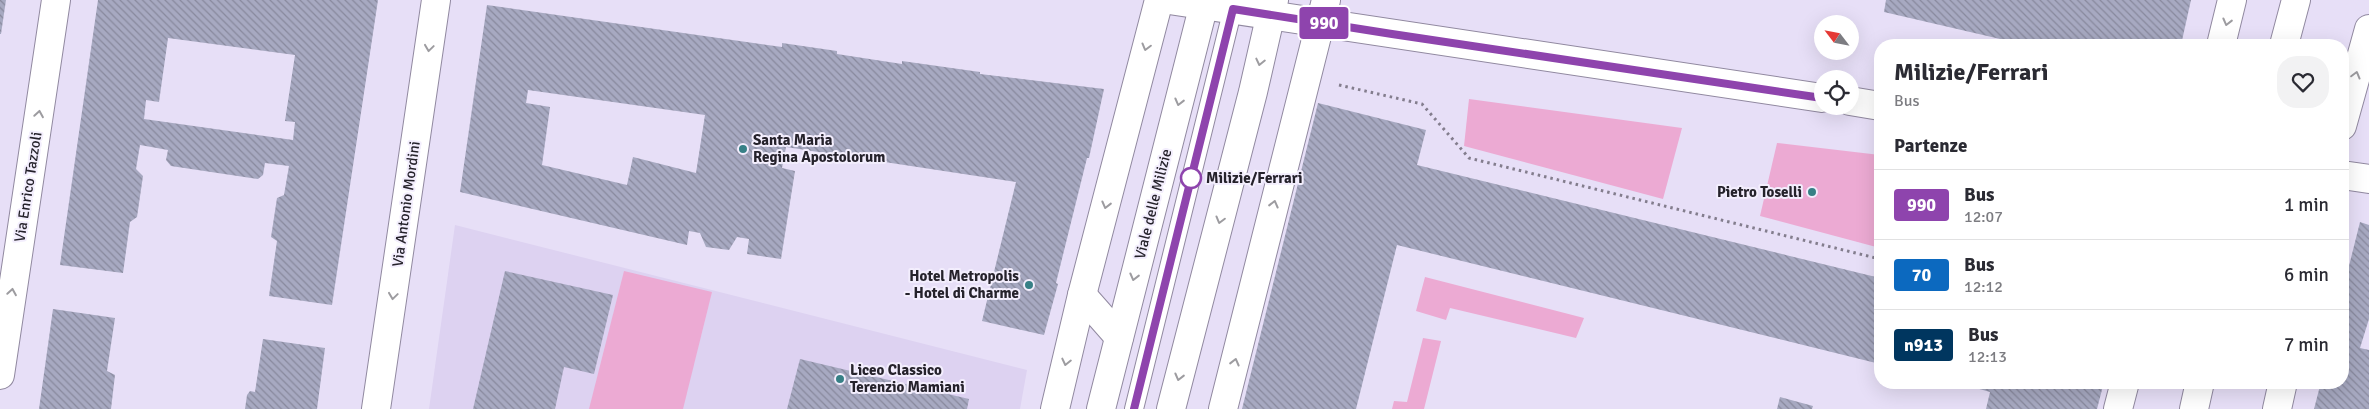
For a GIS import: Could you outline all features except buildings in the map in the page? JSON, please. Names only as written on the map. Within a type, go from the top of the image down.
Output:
[{"type":"street","name":"Via Enrico Tazzoli","points":[[0,375],[56,0]]},
{"type":"street","name":"Via Antonio Mordini","points":[[376,409],[436,0]]},
{"type":"street","points":[[1055,409],[1082,295],[1159,0]]},
{"type":"street","points":[[1169,0],[1323,11],[1814,97]]},
{"type":"street","points":[[2222,39],[2232,0]]},
{"type":"street","points":[[2286,39],[2296,0]]},
{"type":"street","name":"Viale delle Milizie","points":[[1101,409],[1205,2]]},
{"type":"street","points":[[1171,409],[1251,101],[1272,7]]},
{"type":"street","points":[[1223,409],[1323,11]]},
{"type":"street","points":[[2349,101],[2369,29]]},
{"type":"street","points":[[1859,103],[1874,105]]},
{"type":"street","points":[[2349,176],[2369,179]]},
{"type":"street","points":[[1082,295],[1119,337]]},
{"type":"street","points":[[2118,409],[2123,389]]},
{"type":"street","points":[[2194,409],[2198,389]]},
{"type":"street","points":[[2277,409],[2281,389]]},
{"type":"lane","name":"Viale delle Milizie","points":[[1134,409],[1234,4]]},
{"type":"path","points":[[1306,77],[1422,104],[1468,158],[1874,258]]},
{"type":"shaded area","points":[[1469,99],[1682,128],[1663,199],[1464,146]]},
{"type":"shaded area","points":[[1777,143],[1874,154],[1874,246],[1760,216]]},
{"type":"shaded area","points":[[455,225],[1027,370],[1020,409],[429,409]]},
{"type":"shaded area","points":[[624,271],[712,292],[683,409],[589,409]]},
{"type":"shaded area","points":[[1425,277],[1584,318],[1576,338],[1450,308],[1446,320],[1416,311]]},
{"type":"shaded area","points":[[1423,338],[1441,341],[1424,409],[1392,409],[1394,401],[1407,402]]},
{"type":"bus line","name":"990","points":[[1134,409],[1233,9],[1814,97]]},
{"type":"place","name":"Santa Maria Regina Apostolorum","points":[[743,149]]},
{"type":"place","name":"Milizie/Ferrari","points":[[1191,178]]},
{"type":"place","name":"Pietro Toselli","points":[[1812,192]]},
{"type":"place","name":"Hotel Metropolis - Hotel di Charme","points":[[1029,285]]},
{"type":"place","name":"Liceo Classico Terenzio Mamiani","points":[[840,379]]}]
